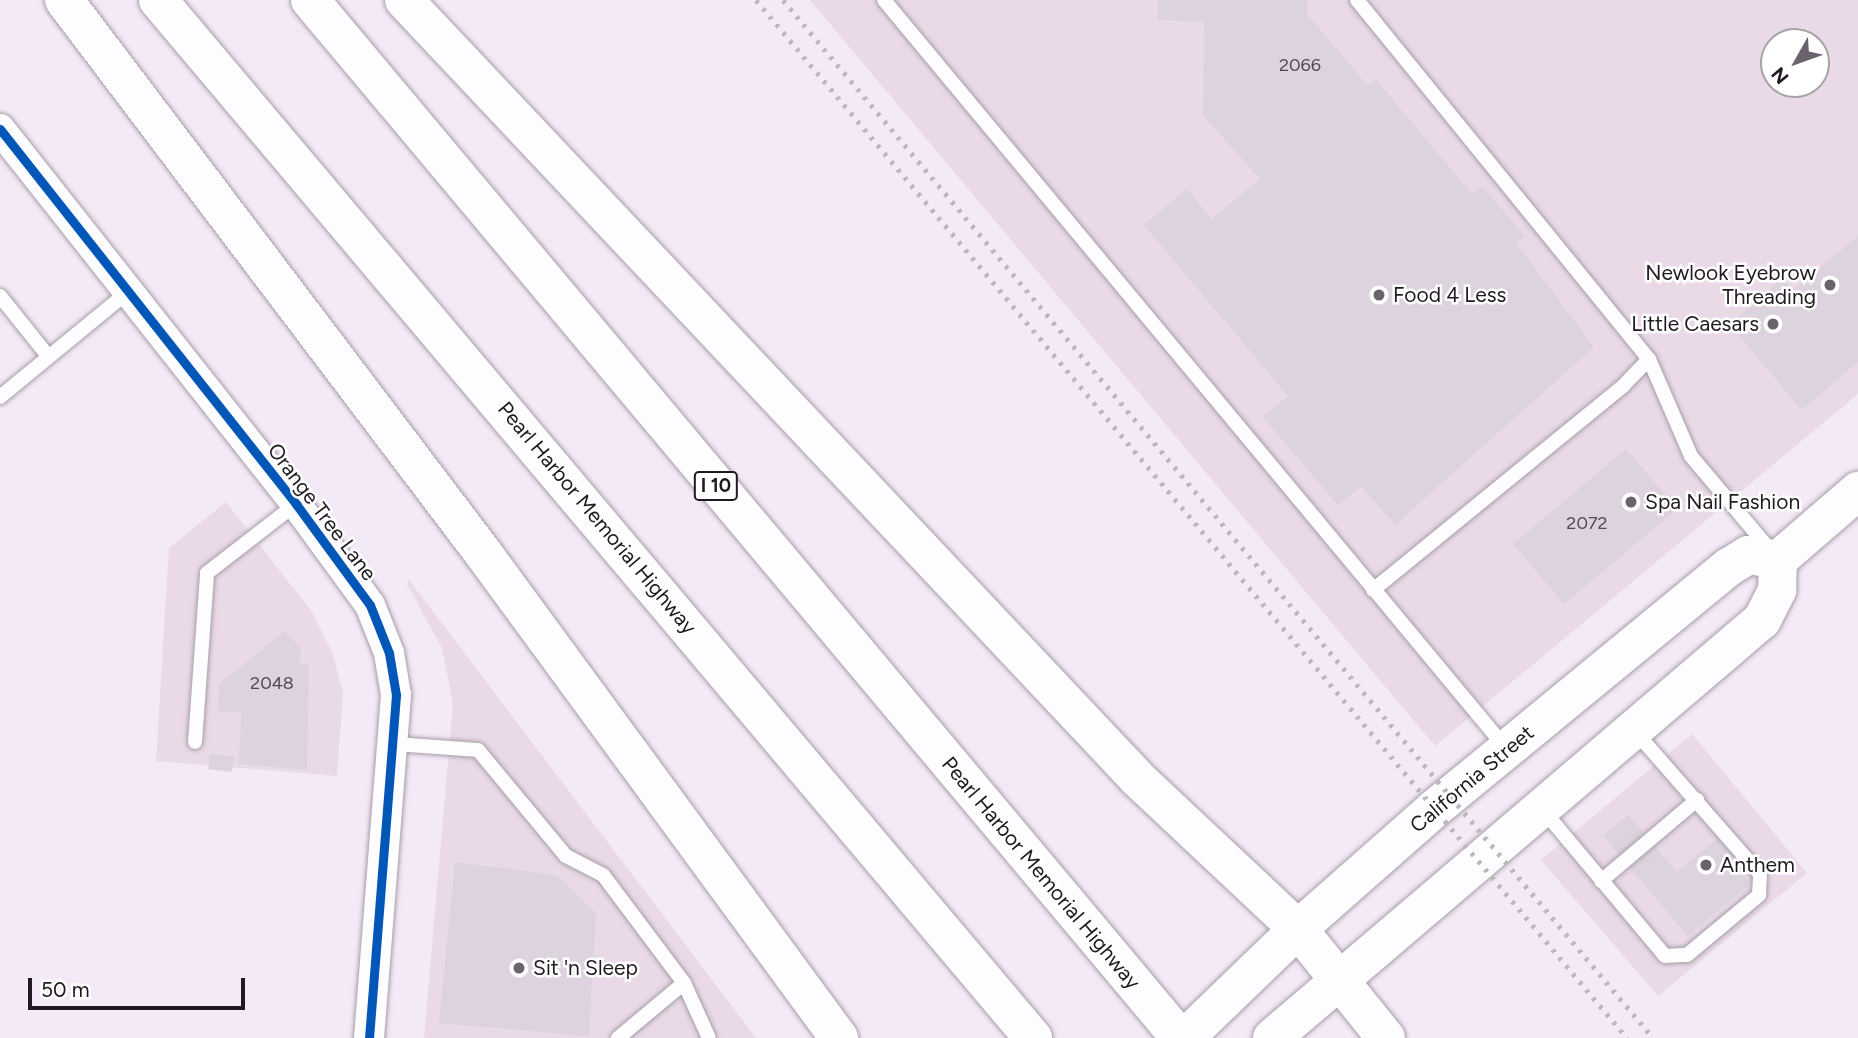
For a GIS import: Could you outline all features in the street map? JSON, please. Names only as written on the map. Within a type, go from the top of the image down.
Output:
[{"type":"main road","points":[[64,0],[483,553],[839,1038]]},
{"type":"main road","name":"Pearl Harbor Memorial Highway","points":[[158,0],[1033,1038]]},
{"type":"main road","name":"Pearl Harbor Memorial Highway","points":[[310,0],[1182,1038]]},
{"type":"main road","points":[[404,0],[1138,779],[1298,929],[1386,1038]]},
{"type":"main road","points":[[1272,1038],[1540,806],[1762,620],[1776,590],[1779,560],[1858,491]]},
{"type":"main road","name":"California Street","points":[[1182,1038],[1298,929],[1506,749],[1729,567],[1748,555],[1779,560]]},
{"type":"street","name":"Orange Tree Lane","points":[[0,129],[296,504],[370,606],[389,653],[396,695],[369,1038]]},
{"type":"lane","points":[[884,0],[1506,749]]},
{"type":"lane","points":[[1357,0],[1649,359],[1690,456],[1779,560]]},
{"type":"lane","points":[[0,397],[128,292]]},
{"type":"lane","points":[[0,296],[48,356]]},
{"type":"lane","points":[[1373,590],[1623,386],[1649,359]]},
{"type":"lane","points":[[195,742],[207,573],[296,504]]},
{"type":"lane","points":[[1540,806],[1665,956],[1687,955],[1739,912],[1759,895],[1760,874],[1633,729]]},
{"type":"lane","points":[[394,744],[478,750],[566,856],[603,875],[684,983],[709,1038]]},
{"type":"lane","points":[[1601,881],[1697,800]]},
{"type":"lane","points":[[618,1038],[684,983]]},
{"type":"shaded area","points":[[810,0],[1858,0],[1858,394],[1435,746]]},
{"type":"shaded area","points":[[226,502],[312,612],[332,652],[343,693],[337,776],[156,761],[169,548]]},
{"type":"shaded area","points":[[409,580],[756,1038],[424,1038],[453,704],[442,648],[407,584]]},
{"type":"shaded area","points":[[1692,734],[1807,873],[1658,996],[1541,860]]},
{"type":"building","name":"Food 4 Less","points":[[1158,0],[1307,0],[1307,14],[1368,86],[1376,80],[1472,194],[1482,186],[1525,236],[1516,243],[1594,347],[1395,525],[1361,486],[1338,505],[1263,417],[1288,396],[1144,225],[1187,189],[1212,219],[1260,179],[1203,115],[1204,22],[1158,20]]},
{"type":"building","points":[[1858,236],[1858,362],[1802,410],[1729,324],[1783,278],[1793,290]]},
{"type":"building","points":[[1626,449],[1677,509],[1564,604],[1513,544]]},
{"type":"building","points":[[285,631],[301,649],[300,664],[309,665],[307,770],[239,764],[241,713],[218,711],[219,684]]},
{"type":"building","points":[[210,754],[234,757],[232,772],[208,769]]},
{"type":"building","points":[[1628,815],[1677,872],[1719,837],[1746,870],[1741,874],[1750,884],[1688,936],[1603,836]]},
{"type":"building","name":"Sit 'n Sleep","points":[[455,862],[557,875],[596,913],[589,1036],[439,1023]]},
{"type":"railway","points":[[756,0],[1627,1038]]},
{"type":"railway","points":[[783,0],[1653,1038]]},
{"type":"cycle path","points":[[0,129],[296,504],[370,605],[389,653],[396,695],[369,1038]]},
{"type":"place","name":"Newlook Eyebrow Threading","points":[[1830,285]]},
{"type":"place","name":"Food 4 Less","points":[[1379,295]]},
{"type":"place","name":"Little Caesars","points":[[1773,324]]},
{"type":"place","name":"Spa Nail Fashion","points":[[1631,502]]},
{"type":"place","name":"Anthem","points":[[1706,865]]},
{"type":"place","name":"Sit 'n Sleep","points":[[519,968]]}]
